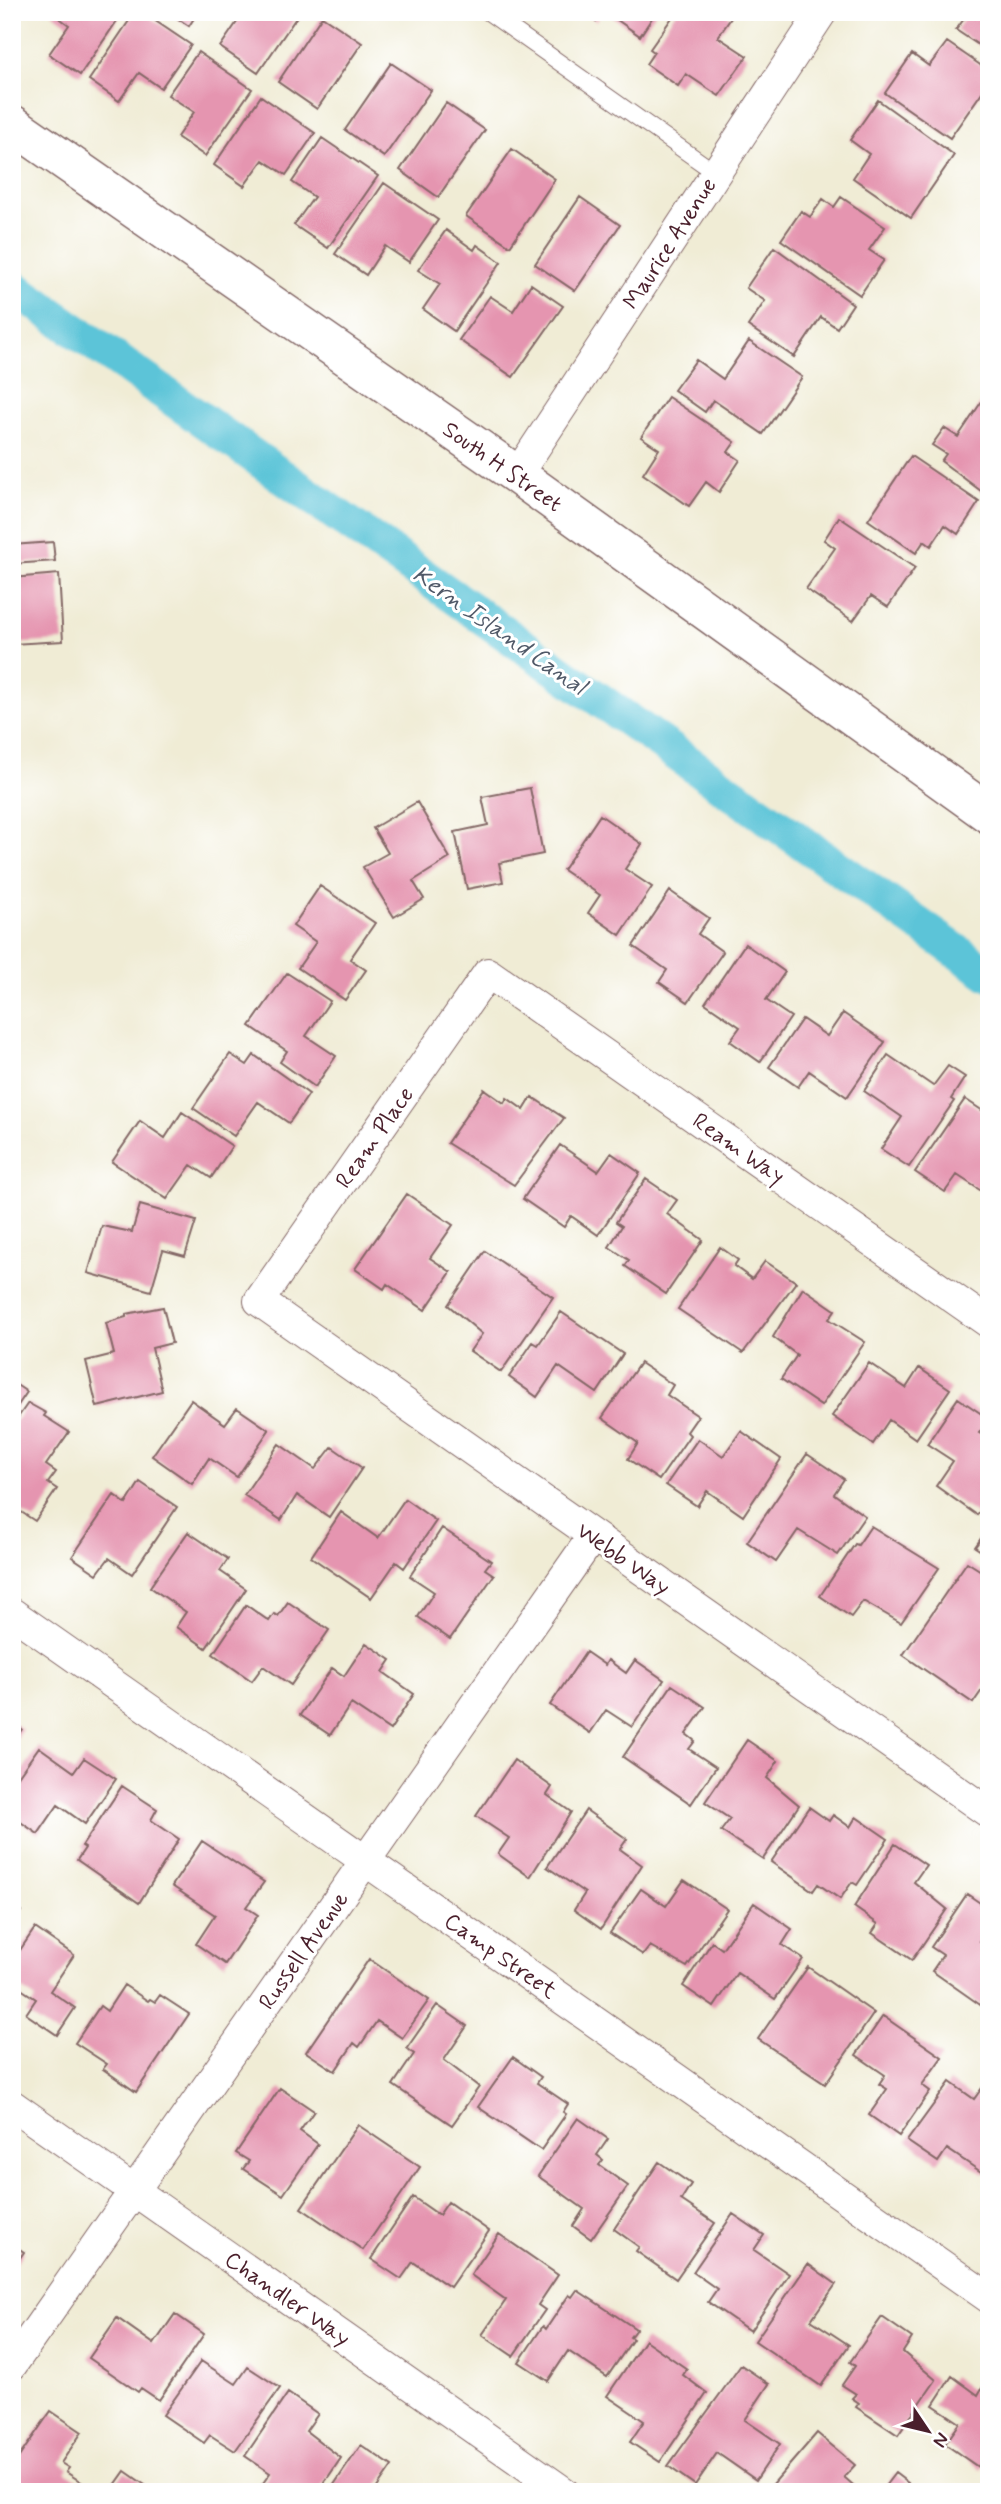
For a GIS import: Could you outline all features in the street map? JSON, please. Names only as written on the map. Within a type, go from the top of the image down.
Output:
[{"type":"street","name":"Maurice Avenue","points":[[517,475],[822,12]]},
{"type":"street","name":"South H Street","points":[[12,124],[517,475],[989,814]]},
{"type":"street","name":"Ream Place","points":[[259,1301],[488,973]]},
{"type":"street","name":"Ream Way","points":[[488,973],[989,1324]]},
{"type":"street","name":"Webb Way","points":[[259,1301],[989,1813]]},
{"type":"street","name":"Russell Avenue","points":[[12,2365],[593,1536]]},
{"type":"street","name":"Camp Street","points":[[12,1613],[989,2298]]},
{"type":"street","name":"Chandler Way","points":[[12,2105],[564,2492]]},
{"type":"lane","points":[[488,12],[716,173]]},
{"type":"building","points":[[51,12],[123,12],[80,75],[49,54],[69,25]]},
{"type":"building","points":[[135,12],[142,12],[191,45],[161,88],[139,73],[119,101],[89,80]]},
{"type":"building","points":[[168,12],[198,12],[189,26]]},
{"type":"building","points":[[244,12],[300,12],[258,73],[220,47]]},
{"type":"building","points":[[584,12],[603,12],[596,21]]},
{"type":"building","points":[[606,12],[656,12],[640,36]]},
{"type":"building","points":[[676,12],[723,12],[731,18],[718,37],[747,56],[719,96],[686,74],[678,86],[646,64],[654,52],[650,49]]},
{"type":"building","points":[[969,12],[989,12],[989,52],[956,30]]},
{"type":"building","points":[[322,16],[362,43],[317,109],[278,82]]},
{"type":"building","points":[[947,42],[989,71],[989,82],[950,138],[885,93],[912,54],[929,66]]},
{"type":"building","points":[[198,52],[252,89],[205,156],[177,137],[194,112],[168,95]]},
{"type":"building","points":[[391,63],[431,90],[384,157],[345,130]]},
{"type":"building","points":[[261,96],[315,133],[286,175],[263,160],[244,186],[214,165]]},
{"type":"building","points":[[878,100],[954,155],[911,218],[853,178],[869,154],[850,140]]},
{"type":"building","points":[[446,103],[485,130],[438,197],[400,170]]},
{"type":"building","points":[[322,138],[378,176],[328,248],[294,225],[314,197],[292,182]]},
{"type":"building","points":[[512,149],[555,179],[510,246],[466,216]]},
{"type":"building","points":[[384,183],[438,220],[409,262],[385,246],[366,275],[335,254]]},
{"type":"building","points":[[580,197],[620,225],[575,291],[535,264]]},
{"type":"building","points":[[841,197],[885,227],[869,250],[884,260],[860,295],[781,240],[801,211],[810,217],[823,199],[834,207]]},
{"type":"building","points":[[446,230],[474,250],[477,245],[501,262],[454,331],[423,309],[440,284],[418,270]]},
{"type":"building","points":[[774,247],[853,304],[837,328],[821,317],[794,357],[748,326],[765,301],[746,288]]},
{"type":"building","points":[[531,284],[563,306],[513,377],[459,340],[490,296],[513,311]]},
{"type":"building","points":[[749,341],[802,377],[763,434],[713,400],[705,412],[674,390],[696,360],[723,379]]},
{"type":"building","points":[[668,397],[735,442],[728,452],[740,460],[719,492],[706,482],[689,506],[643,474],[659,449],[641,437]]},
{"type":"building","points":[[984,398],[989,401],[989,497],[941,461],[946,454],[932,445],[944,428],[958,437]]},
{"type":"building","points":[[911,456],[979,502],[958,534],[945,525],[931,546],[924,541],[916,553],[868,520]]},
{"type":"building","points":[[839,517],[915,568],[888,607],[871,596],[853,621],[806,589],[835,548],[824,540]]},
{"type":"building","points":[[53,542],[55,561],[12,564],[12,545]]},
{"type":"building","points":[[59,574],[63,641],[12,644],[12,578]]},
{"type":"building","points":[[530,788],[543,854],[499,863],[503,882],[467,889],[455,832],[488,825],[482,797]]},
{"type":"building","points":[[417,802],[450,858],[413,881],[424,899],[394,917],[363,867],[388,853],[373,828]]},
{"type":"building","points":[[600,815],[642,844],[625,869],[652,887],[620,935],[588,913],[600,895],[563,870]]},
{"type":"building","points":[[320,886],[375,923],[350,959],[366,970],[345,1000],[298,968],[316,942],[293,926]]},
{"type":"building","points":[[670,891],[709,918],[698,934],[723,952],[688,1002],[659,982],[667,970],[633,946]]},
{"type":"building","points":[[745,944],[785,972],[766,1000],[791,1017],[760,1062],[730,1041],[740,1027],[705,1003]]},
{"type":"building","points":[[287,973],[330,1001],[306,1036],[336,1056],[315,1087],[280,1062],[287,1051],[250,1026]]},
{"type":"building","points":[[843,1013],[885,1042],[847,1097],[809,1071],[798,1087],[769,1067],[802,1019],[827,1036]]},
{"type":"building","points":[[230,1054],[247,1065],[254,1055],[309,1094],[289,1123],[258,1102],[234,1136],[193,1108]]},
{"type":"building","points":[[888,1055],[933,1086],[948,1066],[965,1077],[951,1099],[954,1101],[909,1167],[881,1149],[902,1117],[864,1091]]},
{"type":"building","points":[[484,1089],[504,1103],[507,1098],[524,1110],[532,1097],[564,1118],[514,1185],[447,1143]]},
{"type":"building","points":[[965,1099],[989,1115],[989,1196],[957,1175],[945,1192],[915,1172]]},
{"type":"building","points":[[182,1112],[232,1146],[211,1178],[191,1165],[167,1199],[112,1162],[140,1121],[165,1138]]},
{"type":"building","points":[[560,1145],[598,1171],[611,1153],[640,1173],[598,1235],[571,1216],[564,1227],[523,1199]]},
{"type":"building","points":[[646,1179],[677,1200],[667,1214],[703,1240],[666,1294],[625,1266],[629,1260],[609,1247],[622,1226],[616,1222]]},
{"type":"building","points":[[407,1194],[453,1225],[430,1258],[451,1272],[425,1310],[387,1284],[384,1289],[355,1269]]},
{"type":"building","points":[[140,1205],[196,1221],[185,1256],[163,1250],[151,1291],[88,1273],[102,1226],[132,1232]]},
{"type":"building","points":[[720,1247],[738,1260],[734,1266],[752,1279],[765,1261],[796,1282],[743,1353],[678,1309]]},
{"type":"building","points":[[485,1251],[553,1297],[501,1372],[470,1351],[482,1334],[448,1305]]},
{"type":"building","points":[[803,1288],[835,1310],[829,1319],[865,1342],[821,1406],[781,1379],[797,1355],[773,1337]]},
{"type":"building","points":[[163,1307],[172,1343],[152,1348],[162,1391],[97,1407],[86,1361],[114,1354],[106,1323],[126,1317],[126,1314]]},
{"type":"building","points":[[561,1312],[623,1354],[597,1393],[558,1366],[537,1397],[509,1377],[533,1342],[538,1345]]},
{"type":"building","points":[[640,1363],[673,1385],[667,1395],[698,1416],[687,1432],[690,1435],[659,1480],[628,1459],[638,1443],[602,1418]]},
{"type":"building","points":[[869,1363],[906,1388],[919,1368],[950,1389],[916,1439],[889,1420],[873,1444],[832,1416]]},
{"type":"building","points":[[12,1382],[27,1392],[12,1414]]},
{"type":"building","points":[[958,1398],[989,1419],[979,1433],[989,1439],[989,1498],[977,1515],[936,1486],[953,1461],[927,1444]]},
{"type":"building","points":[[191,1400],[225,1424],[237,1408],[269,1430],[237,1477],[209,1458],[192,1484],[152,1456]]},
{"type":"building","points":[[28,1403],[46,1413],[44,1416],[69,1432],[46,1465],[56,1472],[48,1483],[57,1489],[35,1521],[12,1506],[12,1426]]},
{"type":"building","points":[[741,1431],[781,1459],[743,1516],[707,1491],[697,1506],[666,1485],[698,1439],[723,1456]]},
{"type":"building","points":[[279,1444],[315,1469],[332,1447],[362,1468],[329,1517],[297,1495],[281,1520],[244,1495]]},
{"type":"building","points":[[807,1454],[844,1479],[834,1494],[865,1516],[838,1555],[798,1530],[776,1562],[747,1542]]},
{"type":"building","points":[[140,1482],[177,1507],[132,1574],[109,1558],[97,1574],[72,1557],[114,1495],[126,1504]]},
{"type":"building","points":[[405,1499],[436,1521],[404,1568],[396,1562],[371,1598],[311,1557],[341,1512],[378,1538]]},
{"type":"building","points":[[871,1526],[939,1568],[901,1623],[863,1601],[851,1617],[820,1596],[855,1544],[858,1545]]},
{"type":"building","points":[[989,1527],[989,1556],[975,1547]]},
{"type":"building","points":[[442,1528],[491,1561],[485,1569],[494,1575],[450,1639],[418,1617],[434,1592],[410,1576]]},
{"type":"building","points":[[188,1532],[228,1559],[220,1571],[246,1589],[206,1648],[176,1627],[186,1612],[150,1587]]},
{"type":"building","points":[[967,1562],[989,1576],[989,1680],[973,1703],[903,1655]]},
{"type":"building","points":[[288,1602],[329,1630],[291,1685],[263,1666],[252,1681],[213,1654],[246,1605],[269,1621],[274,1614],[278,1616]]},
{"type":"building","points":[[366,1643],[391,1660],[383,1672],[414,1694],[390,1730],[351,1704],[330,1735],[300,1715],[332,1668],[344,1676]]},
{"type":"building","points":[[586,1652],[605,1665],[608,1660],[626,1673],[635,1660],[664,1680],[632,1727],[606,1710],[590,1733],[550,1705]]},
{"type":"building","points":[[672,1685],[705,1707],[686,1734],[695,1741],[689,1749],[716,1767],[691,1804],[623,1757]]},
{"type":"building","points":[[12,1722],[22,1729],[12,1744]]},
{"type":"building","points":[[747,1740],[778,1761],[767,1778],[799,1805],[763,1859],[721,1831],[730,1819],[705,1802]]},
{"type":"building","points":[[39,1747],[74,1772],[84,1758],[116,1779],[85,1824],[58,1805],[38,1834],[12,1816],[12,1785]]},
{"type":"building","points":[[514,1760],[552,1787],[547,1795],[571,1812],[530,1877],[498,1854],[509,1838],[476,1816]]},
{"type":"building","points":[[122,1786],[157,1809],[151,1820],[179,1839],[139,1903],[77,1860],[85,1848],[82,1846]]},
{"type":"building","points":[[809,1807],[829,1821],[833,1815],[850,1827],[856,1817],[888,1839],[857,1885],[852,1882],[840,1899],[818,1884],[813,1891],[771,1862]]},
{"type":"building","points":[[586,1810],[627,1839],[620,1849],[642,1865],[601,1929],[574,1910],[585,1893],[547,1867]]},
{"type":"building","points":[[202,1841],[264,1882],[246,1907],[258,1915],[225,1964],[196,1944],[215,1915],[172,1886]]},
{"type":"building","points":[[895,1844],[926,1865],[914,1882],[947,1909],[912,1960],[872,1933],[878,1924],[854,1907]]},
{"type":"building","points":[[684,1880],[727,1909],[687,1967],[650,1946],[643,1955],[610,1933],[641,1889],[666,1906]]},
{"type":"building","points":[[967,1894],[989,1909],[989,1929],[980,1941],[989,1947],[986,2009],[932,1971],[943,1955],[931,1947]]},
{"type":"building","points":[[754,1903],[792,1929],[782,1945],[803,1959],[775,1999],[737,1973],[714,2007],[683,1986],[712,1942],[722,1949]]},
{"type":"building","points":[[12,1905],[21,1911],[12,1924]]},
{"type":"building","points":[[35,1928],[74,1955],[50,1991],[75,2008],[57,2035],[26,2014],[36,1999],[12,1983],[12,1962]]},
{"type":"building","points":[[369,1959],[429,2000],[402,2038],[377,2021],[359,2047],[354,2043],[335,2071],[306,2052]]},
{"type":"building","points":[[808,1967],[874,2013],[825,2084],[758,2039]]},
{"type":"building","points":[[124,1985],[148,2001],[150,1999],[155,2002],[160,1995],[189,2014],[136,2092],[103,2069],[107,2064],[75,2043],[100,2006],[107,2011]]},
{"type":"building","points":[[437,2005],[467,2026],[444,2060],[479,2087],[452,2125],[393,2085],[414,2054],[407,2048]]},
{"type":"building","points":[[883,2016],[942,2057],[922,2085],[930,2091],[899,2136],[869,2115],[887,2089],[879,2084],[885,2075],[856,2055]]},
{"type":"building","points":[[513,2057],[541,2077],[537,2083],[568,2104],[563,2112],[566,2114],[541,2150],[478,2107]]},
{"type":"building","points":[[950,2082],[974,2099],[982,2088],[989,2092],[989,2168],[984,2174],[947,2149],[938,2162],[907,2141]]},
{"type":"building","points":[[280,2088],[314,2111],[300,2131],[318,2144],[283,2195],[243,2169],[249,2161],[236,2153]]},
{"type":"building","points":[[578,2118],[608,2139],[597,2155],[603,2160],[599,2165],[628,2186],[591,2239],[573,2226],[584,2209],[538,2176]]},
{"type":"building","points":[[358,2125],[420,2167],[363,2250],[301,2208]]},
{"type":"building","points":[[659,2162],[691,2184],[681,2200],[715,2223],[676,2279],[636,2251],[639,2247],[614,2229]]},
{"type":"building","points":[[413,2197],[439,2215],[448,2202],[489,2231],[450,2287],[413,2262],[401,2279],[371,2259]]},
{"type":"building","points":[[733,2214],[764,2235],[754,2250],[789,2274],[750,2331],[708,2302],[717,2289],[693,2272]]},
{"type":"building","points":[[499,2234],[558,2275],[538,2305],[545,2310],[513,2356],[482,2335],[506,2300],[471,2275]]},
{"type":"building","points":[[12,2244],[24,2252],[12,2269]]},
{"type":"building","points":[[808,2264],[836,2284],[811,2320],[849,2345],[821,2386],[755,2341]]},
{"type":"building","points":[[577,2290],[636,2329],[630,2337],[633,2339],[607,2377],[568,2351],[548,2381],[519,2362],[543,2326],[546,2329],[569,2295],[572,2297]]},
{"type":"building","points":[[175,2314],[204,2334],[159,2400],[141,2388],[138,2392],[89,2358],[117,2318],[154,2344]]},
{"type":"building","points":[[882,2317],[912,2338],[903,2352],[936,2380],[898,2435],[856,2407],[859,2403],[852,2398],[856,2394],[842,2385],[855,2366],[850,2362]]},
{"type":"building","points":[[645,2340],[687,2369],[683,2375],[707,2393],[660,2462],[630,2442],[644,2421],[607,2396]]},
{"type":"building","points":[[201,2361],[236,2384],[248,2367],[280,2388],[235,2451],[210,2435],[204,2443],[163,2415]]},
{"type":"building","points":[[741,2365],[769,2384],[745,2420],[780,2444],[756,2480],[717,2453],[695,2485],[668,2466]]},
{"type":"building","points":[[952,2376],[978,2395],[982,2388],[989,2393],[989,2458],[981,2469],[945,2444],[960,2423],[933,2405]]},
{"type":"building","points":[[288,2393],[318,2414],[306,2431],[341,2458],[318,2492],[269,2492],[261,2486],[270,2473],[245,2456]]},
{"type":"building","points":[[51,2411],[82,2432],[61,2463],[69,2468],[66,2472],[92,2489],[90,2492],[12,2492],[12,2467]]},
{"type":"building","points":[[817,2433],[855,2465],[844,2477],[861,2492],[782,2492],[773,2484]]},
{"type":"building","points":[[361,2445],[392,2466],[374,2492],[329,2492]]},
{"type":"building","points":[[125,2471],[155,2492],[110,2492]]},
{"type":"building","points":[[895,2473],[908,2483],[901,2492],[892,2492],[885,2486]]},
{"type":"waterway","name":"Kern Island Canal","points":[[12,286],[989,974]]}]
